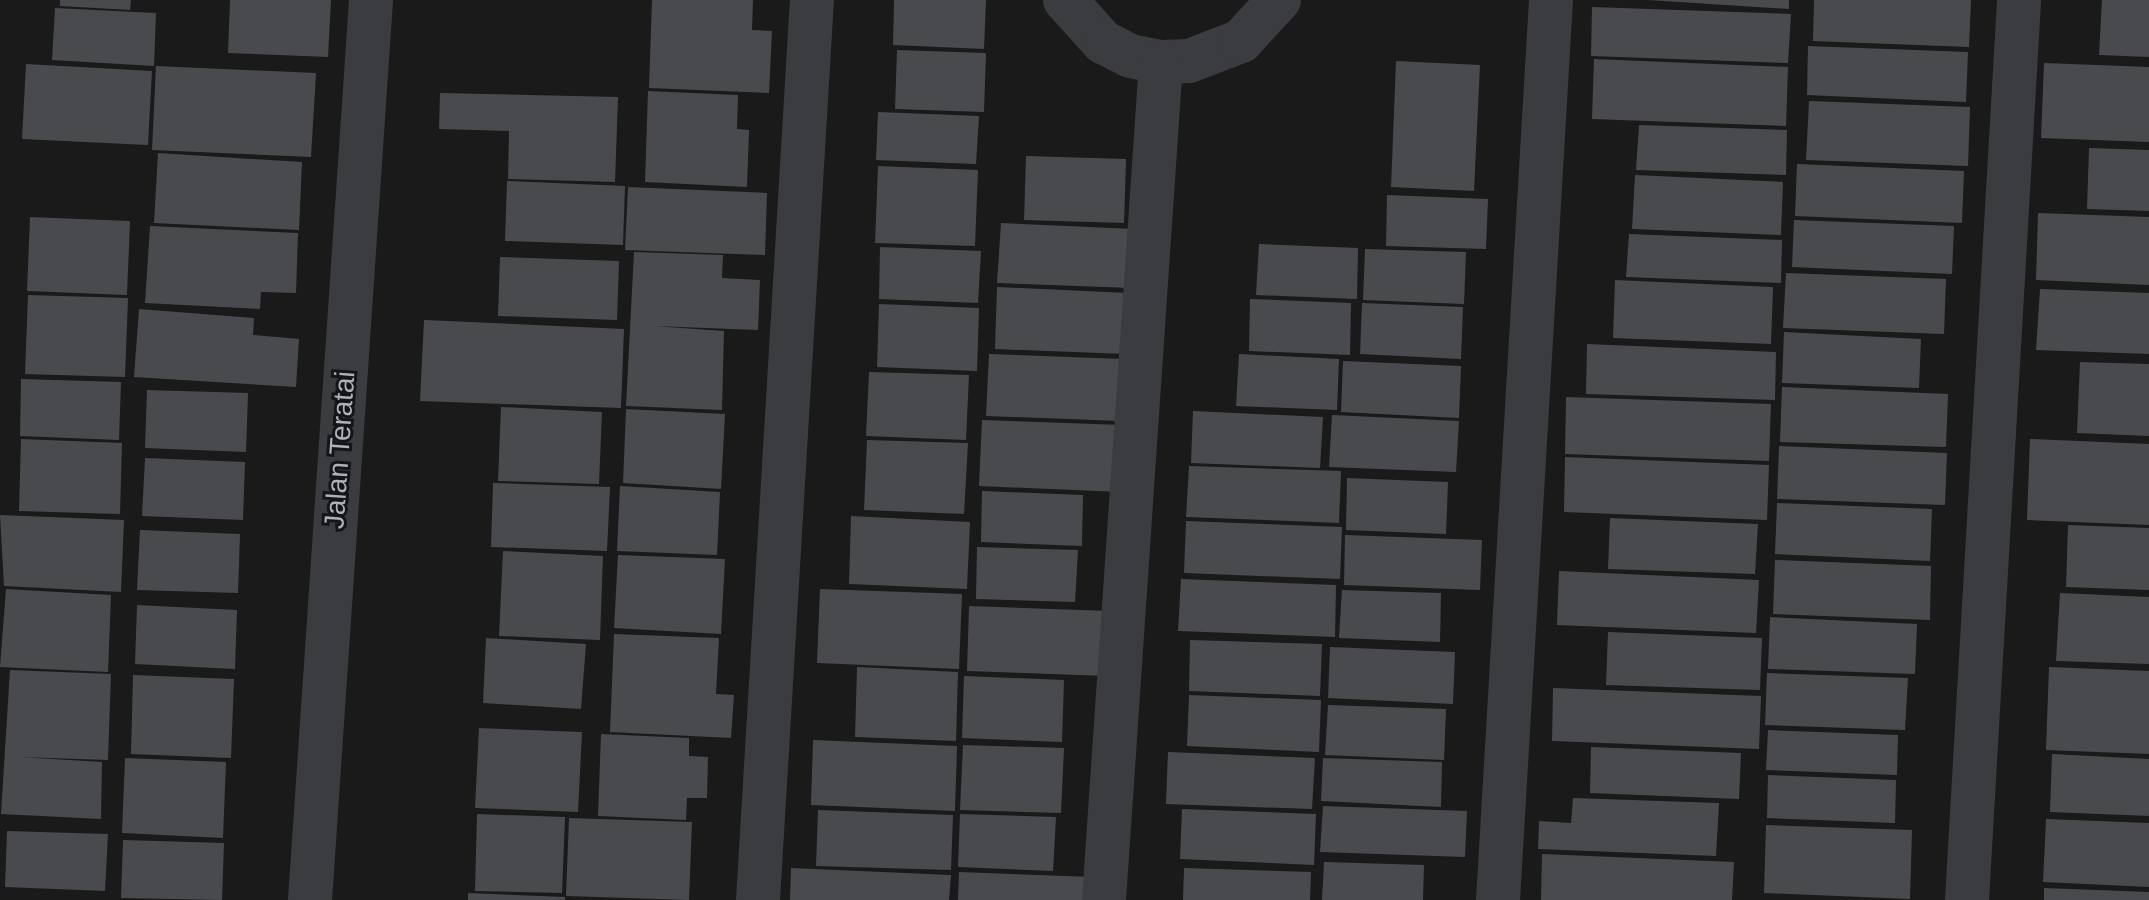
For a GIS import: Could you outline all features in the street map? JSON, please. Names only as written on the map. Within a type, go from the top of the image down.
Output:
[{"type":"street","name":"Jalan Teratai","points":[[310,900],[371,0]]},
{"type":"street","points":[[758,900],[812,0]]},
{"type":"street","points":[[1065,0],[1103,42],[1130,56],[1161,62],[1189,61],[1241,41],[1279,0]]},
{"type":"street","points":[[1498,900],[1551,0]]},
{"type":"street","points":[[1967,900],[2019,0]]},
{"type":"street","points":[[1104,900],[1161,62]]},
{"type":"building","points":[[60,0],[131,0],[130,10],[60,6]]},
{"type":"building","points":[[230,0],[331,0],[328,57],[228,53]]},
{"type":"building","points":[[652,0],[753,0],[752,30],[772,31],[769,93],[649,88]]},
{"type":"building","points":[[894,0],[986,0],[984,49],[893,45]]},
{"type":"building","points":[[1648,0],[1789,0],[1789,9]]},
{"type":"building","points":[[1814,0],[1971,0],[1969,47],[1813,41]]},
{"type":"building","points":[[2102,0],[2149,0],[2149,57],[2099,55]]},
{"type":"building","points":[[1592,7],[1791,14],[1788,63],[1591,56]]},
{"type":"building","points":[[55,8],[156,13],[154,66],[52,60]]},
{"type":"building","points":[[1808,46],[1968,52],[1966,102],[1807,95]]},
{"type":"building","points":[[897,50],[986,53],[984,112],[895,109]]},
{"type":"building","points":[[1594,59],[1788,67],[1786,126],[1592,119]]},
{"type":"building","points":[[1396,61],[1480,65],[1474,191],[1391,187]]},
{"type":"building","points":[[2044,63],[2149,67],[2149,142],[2041,138]]},
{"type":"building","points":[[26,64],[152,71],[148,145],[22,139]]},
{"type":"building","points":[[156,66],[316,73],[311,157],[152,150]]},
{"type":"building","points":[[648,91],[738,95],[737,129],[749,130],[747,187],[645,182]]},
{"type":"building","points":[[440,93],[618,97],[615,182],[508,179],[509,131],[439,129]]},
{"type":"building","points":[[1809,101],[1970,107],[1968,166],[1806,160]]},
{"type":"building","points":[[878,112],[979,116],[976,164],[876,160]]},
{"type":"building","points":[[1639,125],[1787,130],[1786,175],[1636,170]]},
{"type":"building","points":[[2089,148],[2149,150],[2149,211],[2087,209]]},
{"type":"building","points":[[158,153],[302,162],[299,230],[154,223]]},
{"type":"building","points":[[1026,156],[1126,159],[1124,223],[1024,220]]},
{"type":"building","points":[[1797,164],[1964,171],[1962,223],[1795,216]]},
{"type":"building","points":[[878,166],[978,170],[975,246],[875,243]]},
{"type":"building","points":[[1635,175],[1783,182],[1781,235],[1632,229]]},
{"type":"building","points":[[507,181],[625,186],[623,245],[505,241]]},
{"type":"building","points":[[628,187],[767,193],[765,255],[625,250]]},
{"type":"building","points":[[1387,195],[1488,199],[1486,249],[1386,246]]},
{"type":"building","points":[[2038,213],[2149,217],[2149,285],[2036,280]]},
{"type":"building","points":[[30,217],[130,221],[127,295],[27,291]]},
{"type":"building","points":[[1794,220],[1954,226],[1952,274],[1792,267]]},
{"type":"building","points":[[1001,223],[1134,229],[1132,288],[997,283]]},
{"type":"building","points":[[150,226],[298,233],[296,293],[261,292],[260,309],[145,303]]},
{"type":"building","points":[[1629,234],[1782,240],[1781,283],[1626,277]]},
{"type":"building","points":[[1259,244],[1358,248],[1357,299],[1256,295]]},
{"type":"building","points":[[880,247],[981,251],[978,303],[879,299]]},
{"type":"building","points":[[1365,249],[1466,252],[1464,304],[1363,300]]},
{"type":"building","points":[[634,252],[723,255],[722,278],[760,280],[758,330],[653,326],[724,331],[722,410],[626,406]]},
{"type":"building","points":[[500,257],[619,261],[617,320],[498,316]]},
{"type":"building","points":[[1786,273],[1946,279],[1944,334],[1783,328]]},
{"type":"building","points":[[1615,280],[1773,287],[1771,344],[1613,338]]},
{"type":"building","points":[[997,287],[1128,293],[1125,354],[995,349]]},
{"type":"building","points":[[2040,289],[2149,293],[2149,354],[2036,350]]},
{"type":"building","points":[[28,295],[128,298],[125,377],[25,374]]},
{"type":"building","points":[[1250,299],[1351,303],[1350,355],[1249,351]]},
{"type":"building","points":[[1362,303],[1463,307],[1461,359],[1360,354]]},
{"type":"building","points":[[879,304],[979,308],[977,371],[877,367]]},
{"type":"building","points":[[139,309],[254,318],[253,335],[299,339],[296,387],[134,377]]},
{"type":"building","points":[[424,320],[624,329],[621,408],[420,401]]},
{"type":"building","points":[[1784,332],[1921,339],[1919,388],[1782,383]]},
{"type":"building","points":[[1587,344],[1776,352],[1775,400],[1586,394]]},
{"type":"building","points":[[989,354],[1123,359],[1120,421],[986,416]]},
{"type":"building","points":[[1239,354],[1339,359],[1337,410],[1236,406]]},
{"type":"building","points":[[1343,361],[1461,366],[1459,418],[1341,412]]},
{"type":"building","points":[[2080,362],[2149,364],[2149,436],[2077,433]]},
{"type":"building","points":[[869,372],[969,375],[966,440],[866,436]]},
{"type":"building","points":[[21,379],[121,382],[119,440],[20,436]]},
{"type":"building","points":[[1782,387],[1948,394],[1946,447],[1780,442]]},
{"type":"building","points":[[147,390],[248,393],[246,452],[145,448]]},
{"type":"building","points":[[1566,397],[1771,404],[1769,461],[1565,454]]},
{"type":"building","points":[[501,407],[602,412],[599,484],[498,481]]},
{"type":"building","points":[[626,409],[725,414],[721,489],[623,483]]},
{"type":"building","points":[[1193,411],[1323,417],[1320,468],[1191,463]]},
{"type":"building","points":[[1332,415],[1459,421],[1456,472],[1329,467]]},
{"type":"building","points":[[982,420],[1123,425],[1120,492],[979,486]]},
{"type":"building","points":[[21,439],[122,443],[120,514],[19,511]]},
{"type":"building","points":[[2030,439],[2149,444],[2149,525],[2027,520]]},
{"type":"building","points":[[867,440],[968,443],[964,514],[864,510]]},
{"type":"building","points":[[1779,446],[1947,453],[1945,505],[1777,499]]},
{"type":"building","points":[[1565,457],[1769,465],[1767,520],[1564,512]]},
{"type":"building","points":[[145,458],[245,462],[243,520],[142,516]]},
{"type":"building","points":[[1189,466],[1341,471],[1339,523],[1186,517]]},
{"type":"building","points":[[1347,478],[1448,482],[1446,534],[1346,530]]},
{"type":"building","points":[[493,483],[610,487],[607,551],[491,547]]},
{"type":"building","points":[[620,486],[720,492],[717,555],[617,551]]},
{"type":"building","points":[[982,491],[1083,495],[1082,546],[981,542]]},
{"type":"building","points":[[1777,503],[1932,509],[1930,561],[1775,554]]},
{"type":"building","points":[[0,515],[124,520],[121,592],[4,586]]},
{"type":"building","points":[[851,516],[970,522],[967,589],[849,584]]},
{"type":"building","points":[[1610,518],[1758,524],[1755,574],[1608,569]]},
{"type":"building","points":[[1186,521],[1342,527],[1340,579],[1184,573]]},
{"type":"building","points":[[2068,525],[2149,528],[2149,590],[2066,587]]},
{"type":"building","points":[[140,530],[240,534],[238,593],[137,590]]},
{"type":"building","points":[[1345,535],[1482,540],[1480,590],[1344,585]]},
{"type":"building","points":[[977,547],[1078,550],[1075,602],[976,599]]},
{"type":"building","points":[[503,551],[603,556],[600,640],[499,636]]},
{"type":"building","points":[[618,555],[725,559],[721,634],[614,628]]},
{"type":"building","points":[[1775,560],[1931,566],[1930,620],[1773,614]]},
{"type":"building","points":[[1559,571],[1759,580],[1756,633],[1557,625]]},
{"type":"building","points":[[1181,579],[1336,585],[1335,637],[1178,631]]},
{"type":"building","points":[[6,589],[111,595],[108,672],[0,667]]},
{"type":"building","points":[[820,589],[962,594],[959,669],[817,663]]},
{"type":"building","points":[[1342,590],[1441,593],[1440,642],[1339,638]]},
{"type":"building","points":[[2060,593],[2149,597],[2149,664],[2056,661]]},
{"type":"building","points":[[137,605],[237,610],[235,669],[135,664]]},
{"type":"building","points":[[969,606],[1110,611],[1107,676],[967,671]]},
{"type":"building","points":[[1770,617],[1917,624],[1915,674],[1768,669]]},
{"type":"building","points":[[1608,632],[1762,638],[1760,690],[1606,685]]},
{"type":"building","points":[[614,634],[719,638],[716,694],[734,695],[731,738],[610,732]]},
{"type":"building","points":[[486,638],[586,644],[581,709],[483,703]]},
{"type":"building","points":[[1190,640],[1322,644],[1320,696],[1189,691]]},
{"type":"building","points":[[1330,647],[1455,652],[1453,704],[1328,698]]},
{"type":"building","points":[[857,667],[958,672],[956,741],[855,737]]},
{"type":"building","points":[[2049,667],[2149,671],[2149,754],[2046,750]]},
{"type":"building","points":[[10,670],[111,674],[108,760],[19,757],[102,762],[101,819],[1,814]]},
{"type":"building","points":[[1767,673],[1908,678],[1905,730],[1765,725]]},
{"type":"building","points":[[133,675],[234,679],[231,758],[131,754]]},
{"type":"building","points":[[964,676],[1064,680],[1062,742],[962,738]]},
{"type":"building","points":[[1553,688],[1761,696],[1759,749],[1552,741]]},
{"type":"building","points":[[1189,695],[1321,700],[1319,752],[1187,746]]},
{"type":"building","points":[[1328,705],[1446,709],[1444,760],[1325,755]]},
{"type":"building","points":[[479,728],[582,732],[578,812],[475,808]]},
{"type":"building","points":[[1768,730],[1898,735],[1897,775],[1766,770]]},
{"type":"building","points":[[601,734],[689,738],[689,756],[708,757],[707,798],[687,798],[686,820],[598,816]]},
{"type":"building","points":[[813,740],[957,746],[955,811],[811,805]]},
{"type":"building","points":[[963,745],[1064,748],[1061,813],[960,810]]},
{"type":"building","points":[[1591,747],[1741,753],[1739,799],[1590,793]]},
{"type":"building","points":[[1168,752],[1315,758],[1312,809],[1166,804]]},
{"type":"building","points":[[2052,754],[2149,759],[2149,816],[2050,812]]},
{"type":"building","points":[[125,758],[226,762],[223,838],[122,833]]},
{"type":"building","points":[[1323,758],[1442,762],[1441,807],[1321,801]]},
{"type":"building","points":[[1768,775],[1896,780],[1895,823],[1767,818]]},
{"type":"building","points":[[1573,798],[1719,803],[1716,856],[1538,849],[1539,821],[1571,823]]},
{"type":"building","points":[[1323,806],[1467,811],[1465,857],[1320,852]]},
{"type":"building","points":[[1182,809],[1316,814],[1314,865],[1180,859]]},
{"type":"building","points":[[818,810],[953,815],[951,870],[816,866]]},
{"type":"building","points":[[477,814],[565,817],[562,893],[475,891]]},
{"type":"building","points":[[960,814],[1056,817],[1053,871],[958,867]]},
{"type":"building","points":[[569,818],[692,822],[689,900],[566,896]]},
{"type":"building","points":[[2046,819],[2149,823],[2149,887],[2043,882]]},
{"type":"building","points":[[1766,825],[1912,830],[1910,899],[1764,893]]},
{"type":"building","points":[[7,831],[108,834],[105,891],[5,887]]},
{"type":"building","points":[[123,840],[224,843],[222,900],[121,898]]},
{"type":"building","points":[[1542,854],[1734,862],[1732,900],[1541,900]]},
{"type":"building","points":[[1324,862],[1424,865],[1423,900],[1322,900]]},
{"type":"building","points":[[791,868],[951,875],[949,900],[790,900]]},
{"type":"building","points":[[1184,868],[1311,872],[1310,900],[1183,900]]},
{"type":"building","points":[[959,872],[1093,877],[1092,900],[958,900]]},
{"type":"building","points":[[2044,888],[2149,892],[2149,900],[2044,900]]},
{"type":"building","points":[[468,893],[565,897],[565,900],[468,900]]}]
